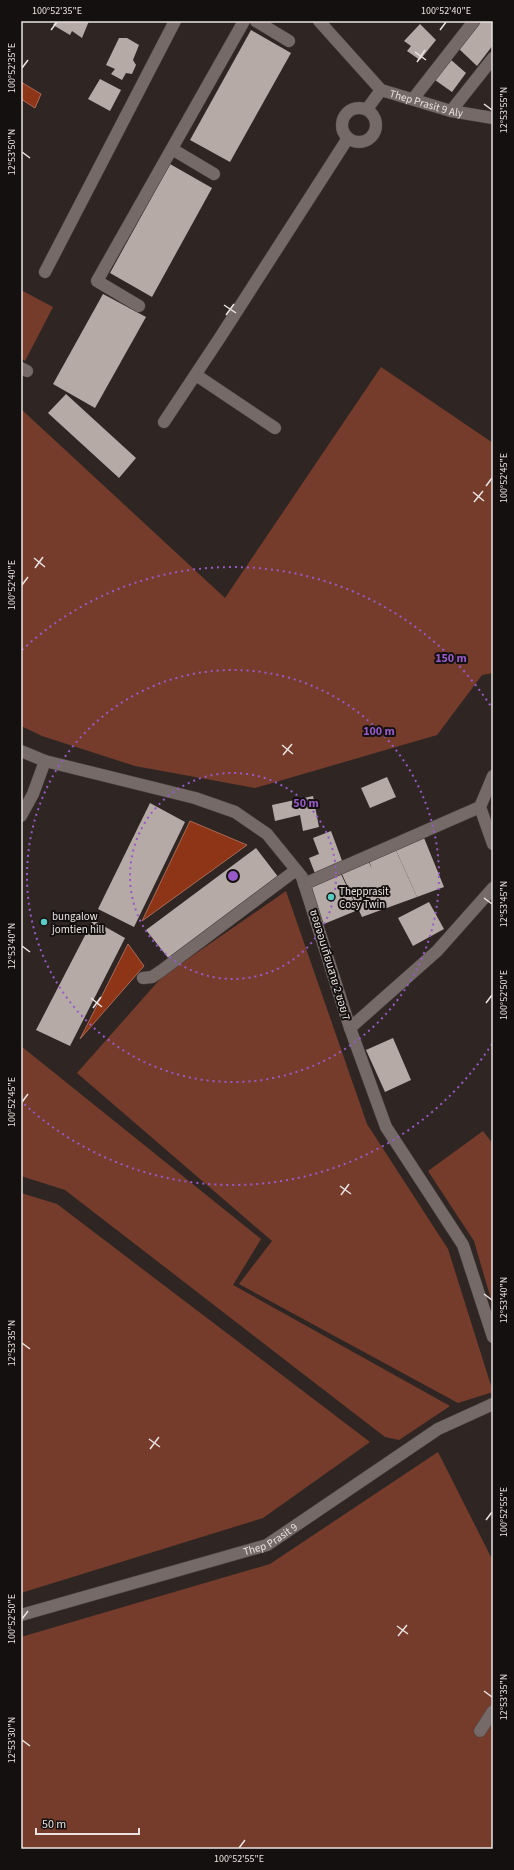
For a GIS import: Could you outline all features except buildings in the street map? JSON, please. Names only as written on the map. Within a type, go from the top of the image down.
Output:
[{"type":"street","points":[[45,272],[175,21]]},
{"type":"street","points":[[139,306],[97,281],[244,21]]},
{"type":"street","points":[[256,21],[289,41]]},
{"type":"street","name":"Thep Prasit 9 Aly","points":[[319,21],[381,90],[452,111],[493,118]]},
{"type":"street","points":[[413,99],[474,21]]},
{"type":"street","points":[[452,111],[493,58]]},
{"type":"street","points":[[367,109],[381,90]]},
{"type":"street","points":[[356,107],[367,109],[375,118],[376,123],[373,134],[364,141],[353,141],[344,134],[341,123],[346,112],[356,107]]},
{"type":"street","points":[[164,422],[196,375],[348,138]]},
{"type":"street","points":[[172,149],[214,174]]},
{"type":"street","points":[[196,375],[276,428]]},
{"type":"street","name":"ซอยจอมเทียนสาย 2 ซอย 7","points":[[21,750],[45,761],[195,798],[235,812],[267,834],[296,870],[302,878],[350,1028],[386,1127],[463,1245],[493,1337]]},
{"type":"street","points":[[21,816],[33,794],[45,761]]},
{"type":"street","points":[[493,776],[480,807],[493,844]]},
{"type":"street","points":[[304,884],[480,807]]},
{"type":"street","points":[[143,978],[152,977],[161,971],[296,870]]},
{"type":"street","points":[[350,1028],[437,951],[493,888]]},
{"type":"street","name":"Thep Prasit 9","points":[[21,1615],[267,1545],[438,1429],[493,1404]]},
{"type":"street","points":[[480,1732],[493,1711]]},
{"type":"shaded area","points":[[21,82],[41,94],[35,108],[21,99]]},
{"type":"shaded area","points":[[21,290],[53,307],[25,361],[21,358]]},
{"type":"shaded area","points":[[381,367],[493,443],[493,673],[482,675],[437,735],[255,788],[135,766],[42,736],[21,726],[21,409],[225,598]]},
{"type":"shaded area","points":[[190,821],[247,845],[142,921]]},
{"type":"shaded area","points":[[286,891],[367,1124],[448,1249],[493,1392],[458,1403],[239,1284],[272,1241],[77,1073],[162,977]]},
{"type":"shaded area","points":[[128,944],[144,966],[80,1039]]},
{"type":"shaded area","points":[[21,1046],[261,1239],[233,1285],[450,1406],[399,1440],[385,1437],[65,1190],[21,1176]]},
{"type":"shaded area","points":[[483,1131],[493,1144],[493,1306],[474,1241],[428,1171]]},
{"type":"shaded area","points":[[21,1193],[57,1204],[370,1442],[263,1518],[21,1593]]},
{"type":"shaded area","points":[[438,1452],[493,1561],[493,1849],[21,1849],[21,1637],[270,1564]]},
{"type":"place","name":"Thepprasit Cosy Twin","points":[[331,897]]},
{"type":"place","name":"bungalow jomtien hill","points":[[44,922]]}]
